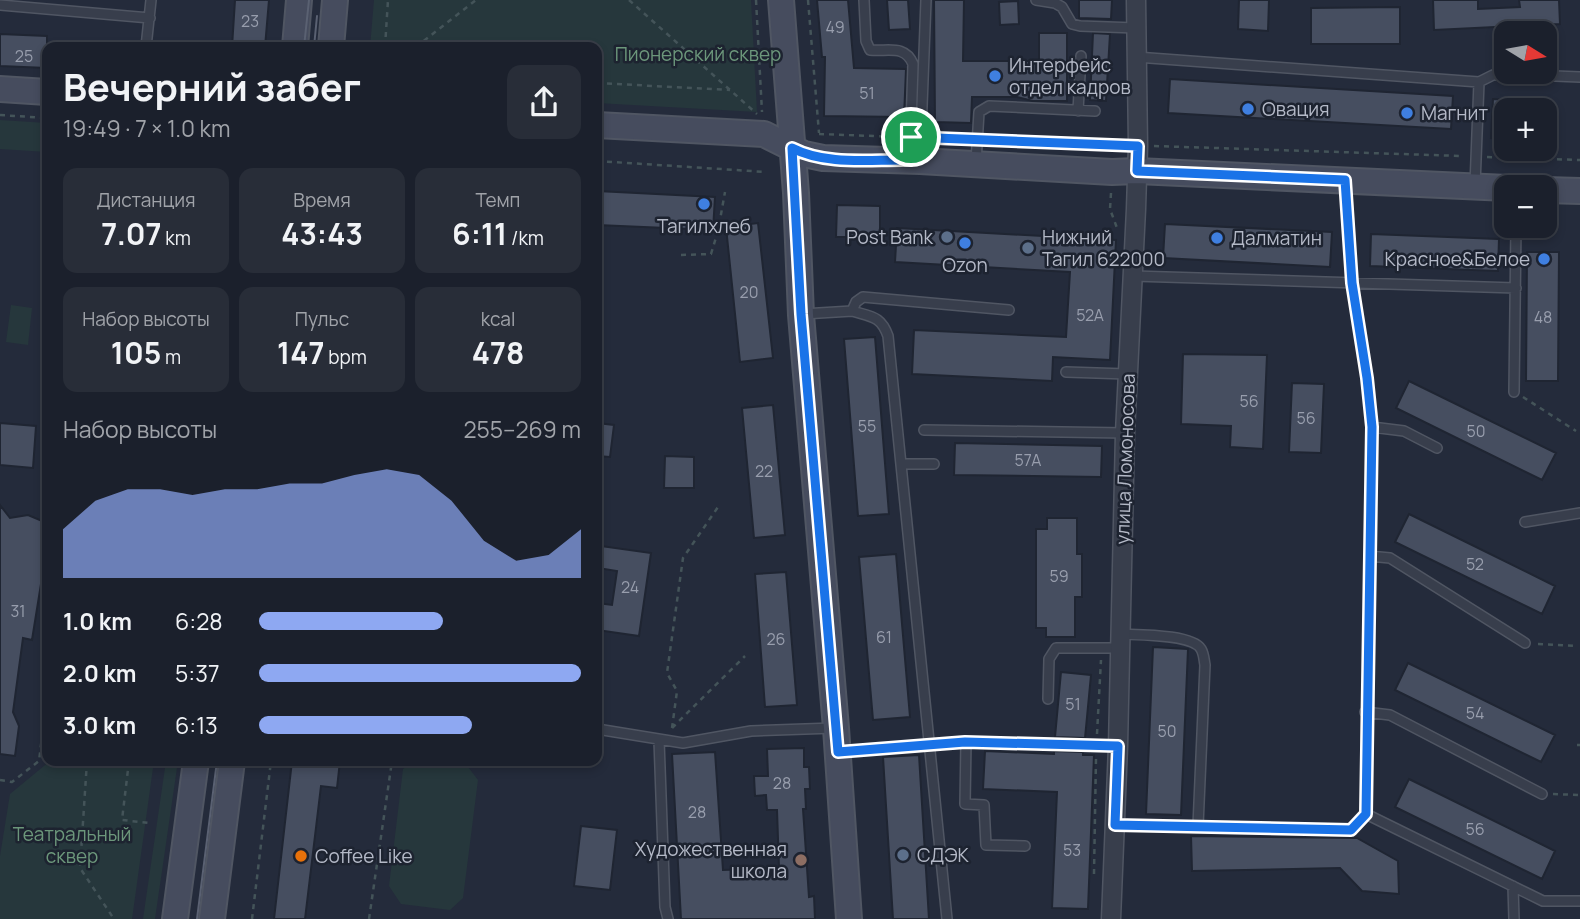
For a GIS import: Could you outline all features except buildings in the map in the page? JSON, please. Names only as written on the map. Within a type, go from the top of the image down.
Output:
[{"type":"street","points":[[295,42],[299,0]]},
{"type":"street","points":[[331,42],[335,0]]},
{"type":"street","points":[[781,0],[801,314],[837,740],[849,919]]},
{"type":"street","name":"улица Ломоносова","points":[[1111,919],[1127,374],[1138,146],[1136,0]]},
{"type":"street","points":[[0,89],[42,92]]},
{"type":"street","points":[[602,125],[764,134],[804,154],[823,158],[915,149],[977,151],[1112,172],[1494,188]]},
{"type":"street","points":[[1557,190],[1580,191]]},
{"type":"street","points":[[175,919],[195,766]]},
{"type":"street","points":[[212,919],[231,766]]},
{"type":"lane","points":[[147,42],[151,0]]},
{"type":"lane","points":[[864,0],[866,41],[870,50],[900,50],[911,60],[915,149]]},
{"type":"lane","points":[[915,149],[926,0]]},
{"type":"lane","points":[[1035,0],[1055,3],[1062,7],[1072,24],[1136,28]]},
{"type":"lane","points":[[0,5],[150,18]]},
{"type":"lane","points":[[1078,111],[1080,56]]},
{"type":"lane","points":[[1136,57],[1479,82],[1493,75],[1505,74],[1580,78]]},
{"type":"lane","points":[[1475,187],[1479,82]]},
{"type":"lane","points":[[977,151],[979,112],[989,106],[1095,111]]},
{"type":"lane","points":[[1115,825],[1351,830],[1366,814],[1372,427],[1352,283],[1345,180]]},
{"type":"lane","points":[[1514,392],[1516,238]]},
{"type":"lane","points":[[1133,276],[1516,288]]},
{"type":"lane","points":[[852,310],[856,302],[863,297],[1009,310]]},
{"type":"lane","points":[[801,314],[852,310],[876,318],[884,324],[888,337],[903,464],[947,919]]},
{"type":"lane","points":[[1066,372],[1127,374]]},
{"type":"lane","points":[[1372,427],[1404,431],[1437,448]]},
{"type":"lane","points":[[924,430],[1125,433]]},
{"type":"lane","points":[[903,464],[934,464]]},
{"type":"lane","points":[[1525,522],[1580,513]]},
{"type":"lane","points":[[1369,556],[1390,558],[1524,643]]},
{"type":"lane","points":[[1048,699],[1049,659],[1056,648],[1120,641],[1188,639],[1200,646],[1205,665],[1198,826]]},
{"type":"lane","points":[[1366,712],[1390,715],[1542,794]]},
{"type":"lane","points":[[602,730],[682,743],[751,732],[837,740],[1118,746]]},
{"type":"lane","points":[[659,740],[665,907],[668,919]]},
{"type":"lane","points":[[965,742],[965,804],[985,805],[986,845],[1025,846]]},
{"type":"lane","points":[[1366,814],[1543,901],[1580,901]]},
{"type":"lane","points":[[1513,886],[1514,919]]},
{"type":"path","points":[[385,42],[388,0]]},
{"type":"path","points":[[422,42],[476,0]]},
{"type":"path","points":[[629,0],[762,118],[756,0]]},
{"type":"path","points":[[808,0],[819,134],[915,149],[977,151],[1138,146],[1580,160]]},
{"type":"path","points":[[602,83],[730,90]]},
{"type":"path","points":[[0,115],[42,118]]},
{"type":"path","points":[[602,161],[766,172]]},
{"type":"path","points":[[681,255],[711,254],[725,191]]},
{"type":"path","points":[[1514,392],[1576,431]]},
{"type":"path","points":[[673,728],[677,691],[667,673],[682,558],[718,507]]},
{"type":"path","points":[[1524,643],[1578,646]]},
{"type":"path","points":[[659,740],[745,656]]},
{"type":"path","points":[[0,780],[12,782],[39,761],[42,737]]},
{"type":"path","points":[[87,766],[80,868],[114,919]]},
{"type":"path","points":[[128,766],[122,820],[149,823]]},
{"type":"path","points":[[252,919],[270,766]]},
{"type":"path","points":[[369,919],[391,766]]},
{"type":"path","points":[[1542,794],[1578,795]]},
{"type":"green space","name":"Пионерский сквер","points":[[374,0],[751,0],[757,112],[602,103],[602,42],[370,42]]},
{"type":"green space","points":[[0,120],[42,123],[42,152],[0,149]]},
{"type":"green space","points":[[11,305],[32,308],[28,345],[6,342]]},
{"type":"green space","name":"Театральный сквер","points":[[44,766],[153,766],[132,919],[0,919],[0,856],[10,794]]},
{"type":"green space","points":[[165,766],[177,766],[155,919],[143,919]]},
{"type":"green space","points":[[407,766],[467,766],[478,780],[463,898],[450,910],[401,904],[389,886],[403,769]]},
{"type":"tram line","points":[[305,42],[309,0]]},
{"type":"tram line","points":[[314,42],[317,16]]},
{"type":"tram line","points":[[197,919],[216,766]]},
{"type":"place","name":"Интерфейс отдел кадров","points":[[995,76]]},
{"type":"place","name":"Овация","points":[[1248,109]]},
{"type":"place","name":"Магнит","points":[[1407,113]]},
{"type":"place","name":"Тагилхлеб","points":[[704,204]]},
{"type":"place","name":"Post Bank","points":[[947,237]]},
{"type":"place","name":"Далматин","points":[[1217,238]]},
{"type":"place","name":"Ozon","points":[[965,243]]},
{"type":"place","name":"Нижний Тагил 622000","points":[[1028,248]]},
{"type":"place","name":"Красное&Белое","points":[[1544,259]]},
{"type":"place","name":"СДЭК","points":[[903,855]]},
{"type":"place","name":"Coffee Like","points":[[301,856]]},
{"type":"place","name":"Художественная школа","points":[[801,860]]},
{"type":"route","points":[[911,137],[1138,146],[1137,171],[1345,180],[1352,283],[1361,332],[1372,427],[1366,814],[1351,830],[1115,825],[1118,746],[965,742],[838,752],[801,314],[792,148],[823,158],[910,160],[911,137]]}]
